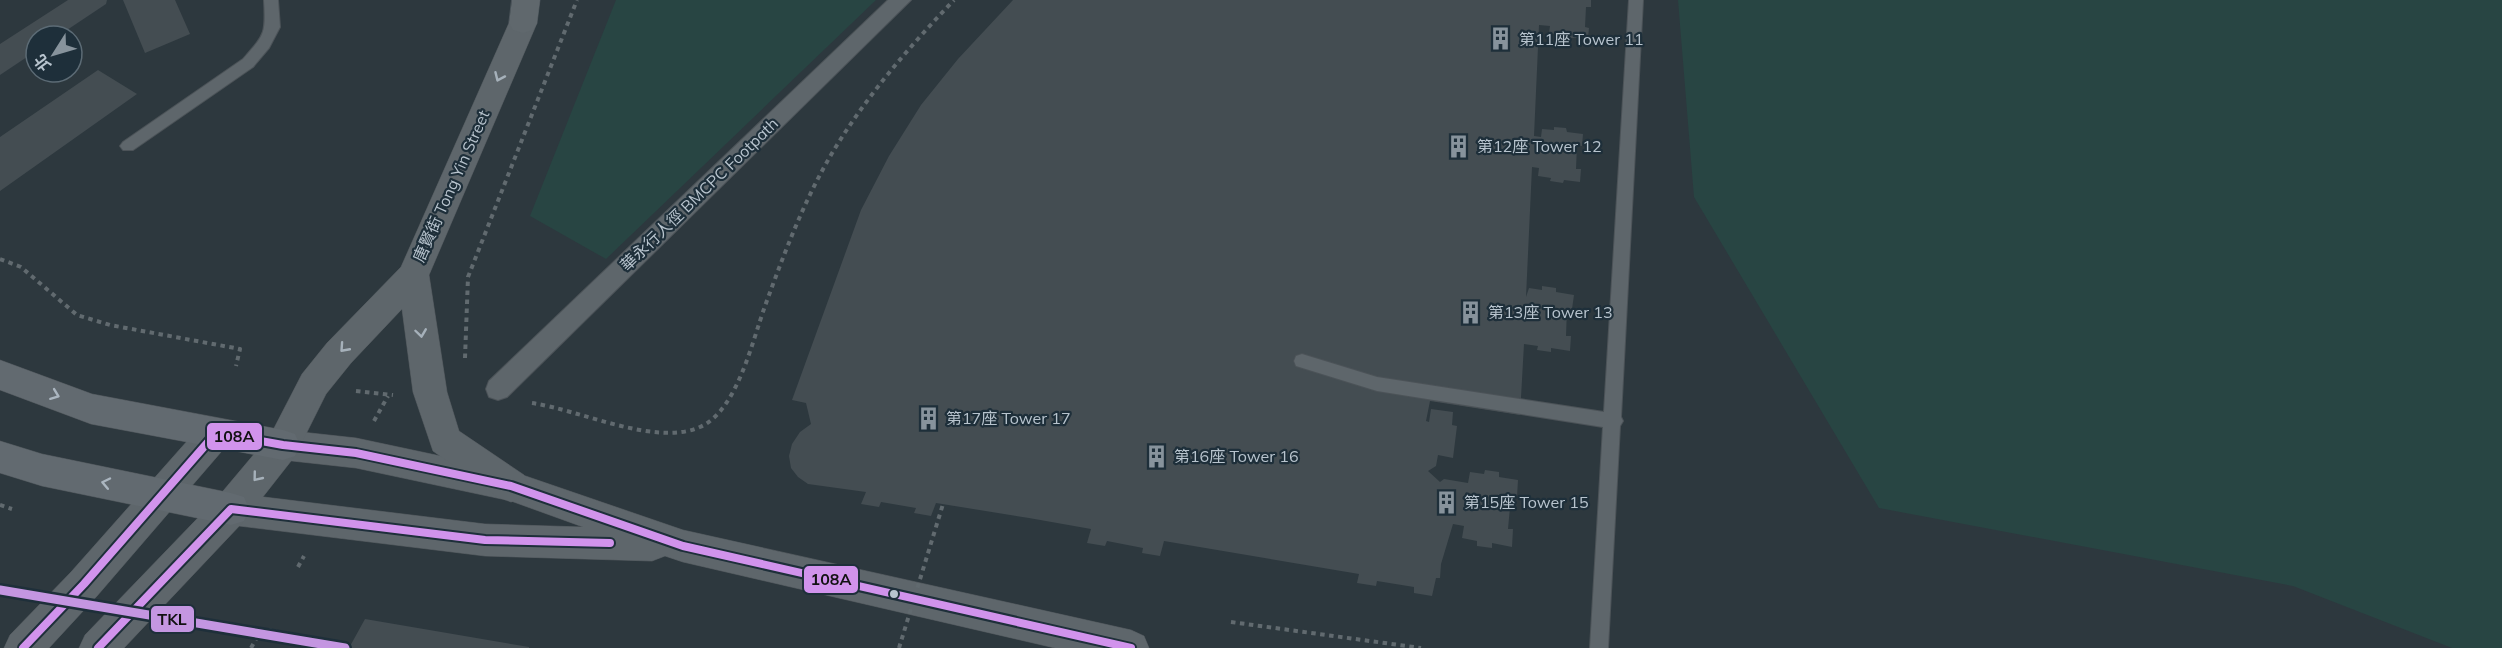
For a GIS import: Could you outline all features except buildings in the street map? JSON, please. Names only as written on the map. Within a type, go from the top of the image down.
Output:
[{"type":"main road","points":[[0,375],[91,409],[283,445]]},
{"type":"main road","points":[[0,457],[42,470],[231,509]]},
{"type":"street","name":"華永行人徑 BMCPC Footpath","points":[[498,389],[901,0]]},
{"type":"street","name":"唐賢街 Tong Yin Street","points":[[98,648],[231,509],[283,445],[314,384],[339,353],[413,275],[528,8]]},
{"type":"street","points":[[413,275],[430,392],[445,440],[511,486]]},
{"type":"street","points":[[23,648],[163,495],[216,433]]},
{"type":"street","points":[[283,445],[356,453],[511,486],[683,546],[1131,648]]},
{"type":"street","points":[[231,509],[485,540],[683,546]]},
{"type":"lane","points":[[128,146],[248,63],[264,44],[273,27],[271,0]]},
{"type":"lane","points":[[1599,648],[1614,421],[1636,0]]},
{"type":"lane","points":[[1302,361],[1377,384],[1614,421]]},
{"type":"path","points":[[314,384],[388,396],[430,392],[466,376],[465,310],[468,277],[578,0]]},
{"type":"path","points":[[524,405],[534,403],[666,435],[695,430],[720,413],[734,389],[807,202],[838,144],[874,90],[914,41],[954,0]]},
{"type":"path","points":[[0,260],[21,267],[77,315],[111,325],[240,350],[236,366]]},
{"type":"path","points":[[899,648],[943,504]]},
{"type":"path","points":[[0,505],[12,509]]},
{"type":"path","points":[[1231,622],[1420,648]]},
{"type":"path","points":[[251,648],[262,629],[347,645]]},
{"type":"green space","points":[[616,0],[876,0],[606,259],[530,216]]},
{"type":"green space","points":[[1678,0],[2502,0],[2502,648],[2452,648],[2293,586],[1879,508],[1694,197]]},
{"type":"transit line","name":"108A","points":[[23,648],[84,584],[216,433],[283,445],[356,453],[511,486],[683,546],[1131,648]]},
{"type":"transit line","name":"108A","points":[[98,648],[231,509],[485,540],[610,543]]},
{"type":"transit line","name":"TKL","points":[[0,590],[345,648]]},
{"type":"place","name":"第11座 Tower 11","points":[[1501,39]]},
{"type":"place","name":"第12座 Tower 12","points":[[1459,146]]},
{"type":"place","name":"第13座 Tower 13","points":[[1470,312]]},
{"type":"place","name":"第17座 Tower 17","points":[[928,418]]},
{"type":"place","name":"第16座 Tower 16","points":[[1156,456]]},
{"type":"place","name":"第15座 Tower 15","points":[[1446,502]]}]
